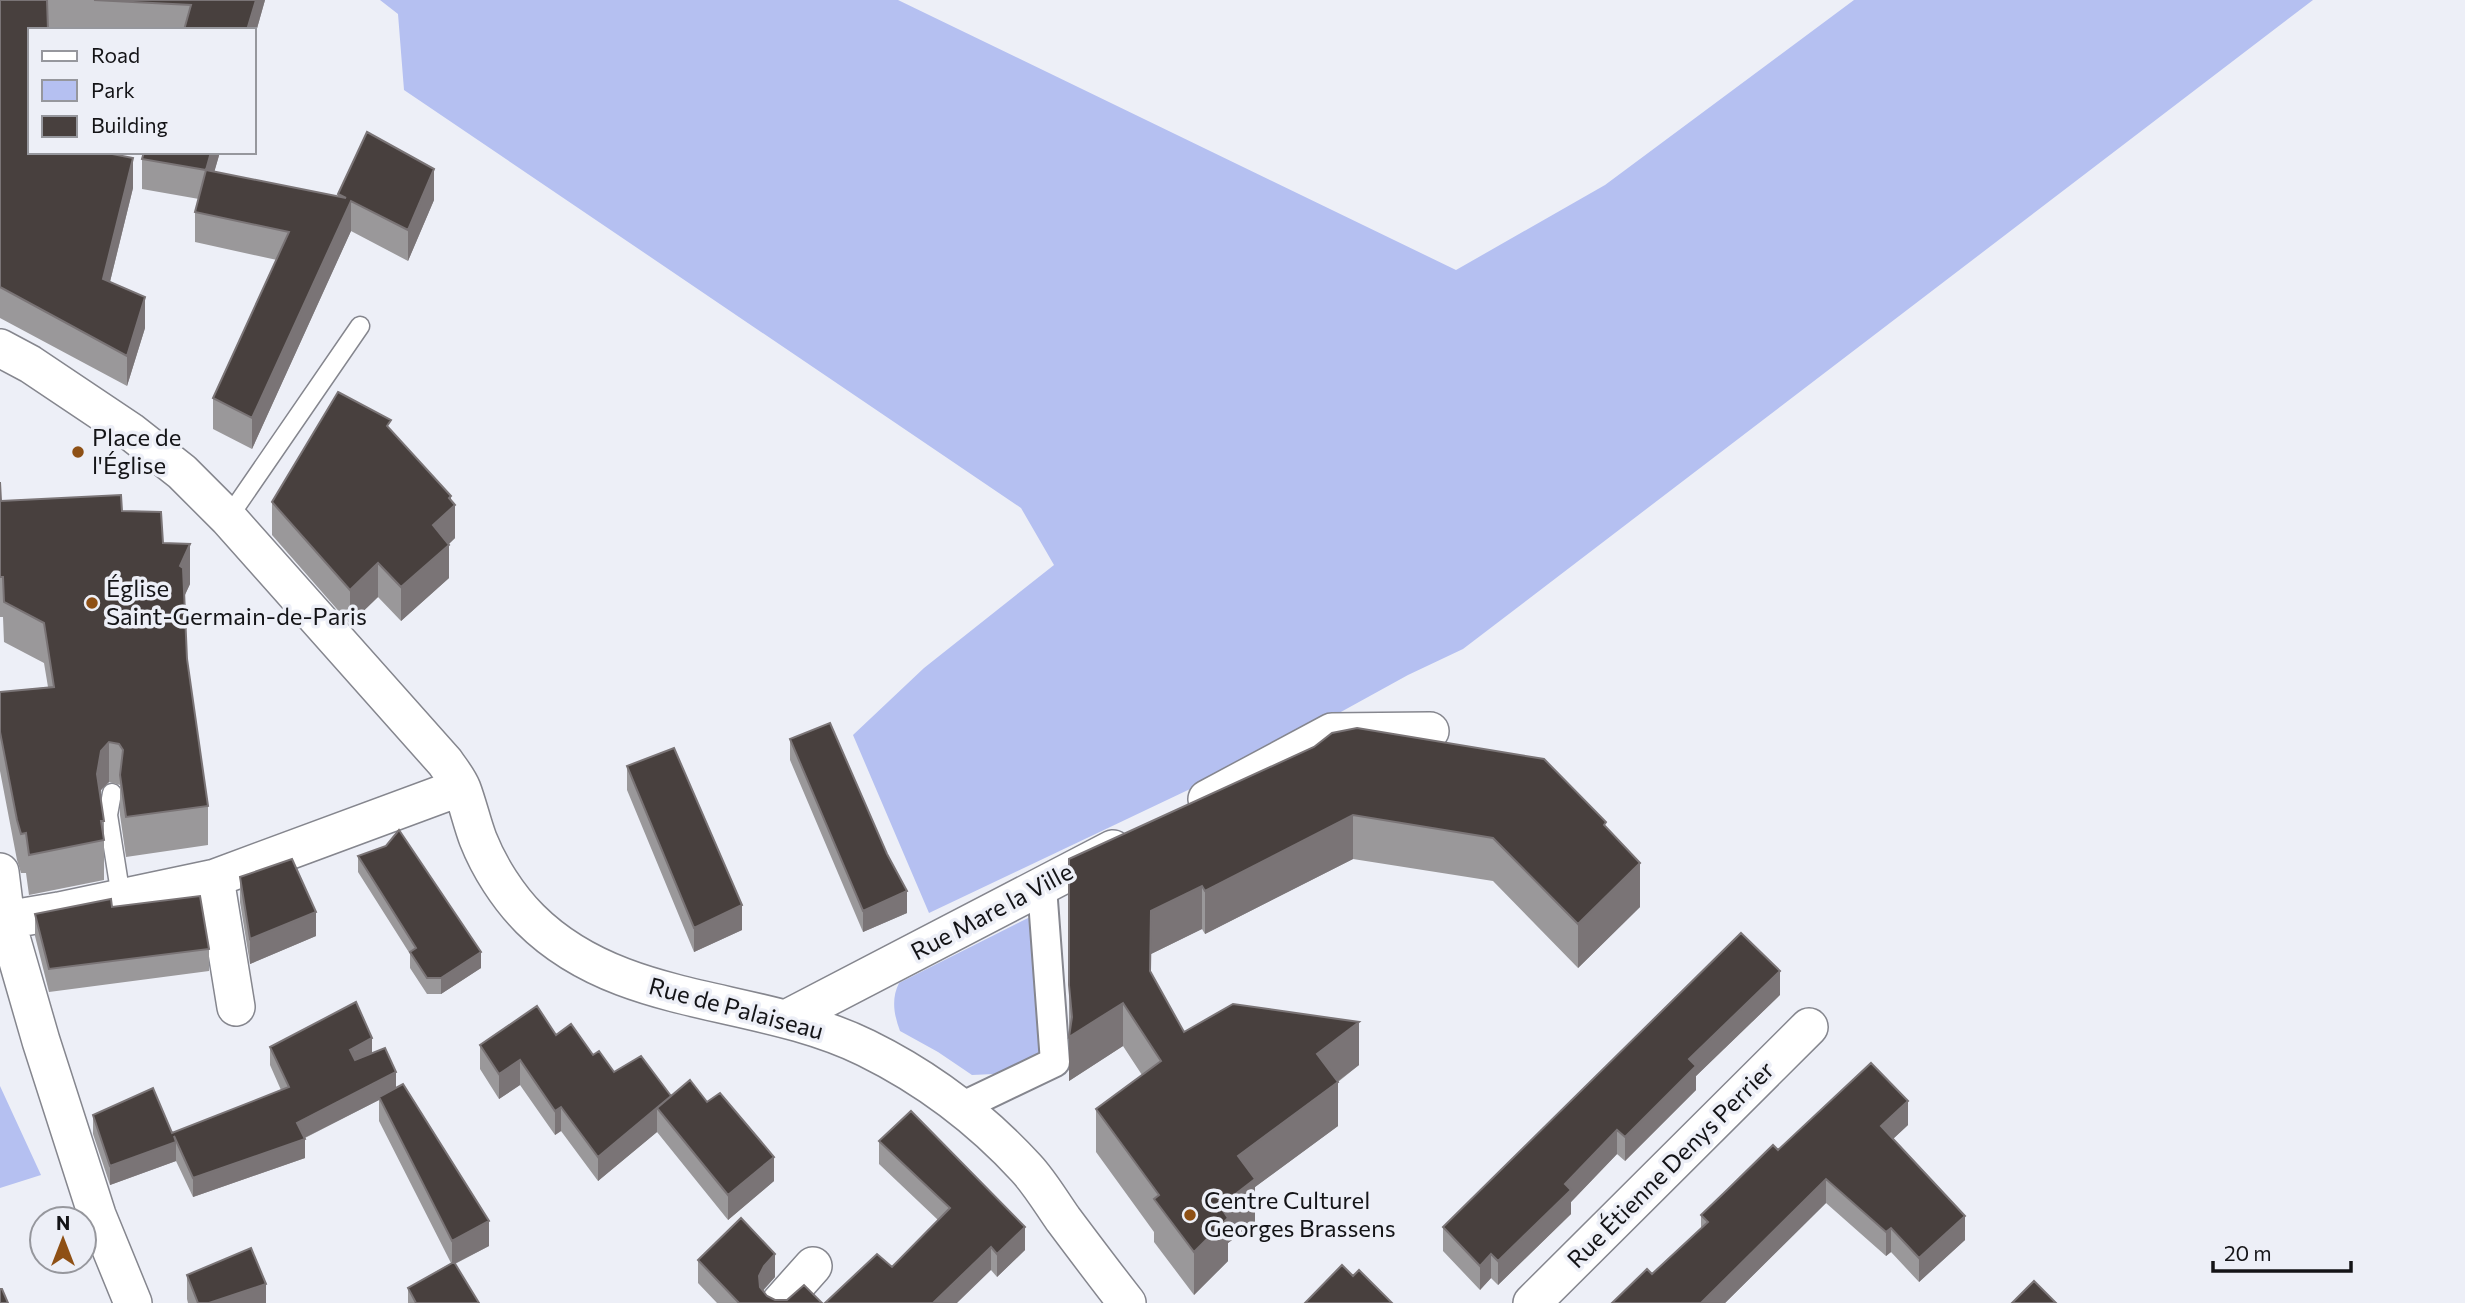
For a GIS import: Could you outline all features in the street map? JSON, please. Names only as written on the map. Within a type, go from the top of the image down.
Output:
[{"type":"street","name":"Rue de Palaiseau","points":[[0,348],[30,364],[130,431],[182,472],[228,518],[445,762],[461,787],[478,840],[502,884],[528,918],[559,945],[614,975],[666,991],[788,1018],[864,1047],[903,1069],[984,1127],[1027,1169],[1127,1303]]},
{"type":"street","points":[[1175,816],[1332,733],[1430,731]]},
{"type":"street","points":[[3,918],[59,911],[215,878],[461,787]]},
{"type":"street","name":"Rue Mare la Ville","points":[[788,1018],[1139,835]]},
{"type":"street","points":[[0,872],[3,918],[97,1215],[133,1303]]},
{"type":"street","points":[[215,878],[236,1007]]},
{"type":"street","points":[[959,1108],[1055,1062],[1042,887]]},
{"type":"street","name":"Rue Étienne Denys Perrier","points":[[1532,1303],[1809,1027]]},
{"type":"street","points":[[780,1303],[813,1266]]},
{"type":"lane","points":[[228,518],[360,326]]},
{"type":"lane","points":[[112,793],[108,815],[121,897]]},
{"type":"green space","points":[[380,0],[898,0],[1456,270],[1605,185],[1854,0],[2313,0],[1463,649],[1408,675],[1268,752],[929,913],[853,735],[924,668],[1054,565],[1021,508],[404,90],[398,14]]},
{"type":"green space","points":[[1028,918],[1039,921],[1044,1052],[994,1074],[972,1075],[900,1031],[894,1007],[899,983]]},
{"type":"green space","points":[[0,1086],[41,1175],[0,1188]]},
{"type":"building","points":[[0,0],[47,0],[48,28],[28,28],[28,154],[112,154],[133,158],[103,279],[145,297],[127,356],[0,287]]},
{"type":"building","points":[[94,0],[256,0],[248,28],[185,28],[191,5]]},
{"type":"building","points":[[367,132],[434,169],[408,230],[351,201],[252,418],[213,398],[289,232],[195,212],[206,170],[346,198],[338,194]]},
{"type":"building","points":[[143,154],[210,154],[206,170],[142,159]]},
{"type":"building","points":[[338,392],[391,420],[387,426],[451,496],[449,498],[455,505],[433,525],[449,545],[401,587],[378,563],[350,590],[272,502]]},
{"type":"building","points":[[0,482],[1,501],[121,495],[122,511],[161,512],[163,543],[190,544],[180,566],[183,568],[187,659],[208,806],[126,817],[120,775],[123,750],[119,744],[109,742],[101,751],[97,774],[104,840],[29,855],[26,833],[21,834],[17,820],[0,732],[0,692],[54,687],[44,623],[4,602],[3,577],[0,577]]},
{"type":"building","points":[[830,723],[887,854],[907,891],[863,911],[790,739]]},
{"type":"building","points":[[1357,728],[1544,759],[1606,822],[1604,825],[1640,863],[1578,924],[1493,838],[1353,815],[1205,891],[1202,886],[1151,911],[1150,971],[1184,1032],[1233,1004],[1359,1022],[1317,1054],[1338,1082],[1238,1156],[1255,1179],[1220,1206],[1228,1218],[1194,1252],[1154,1199],[1159,1195],[1096,1109],[1161,1061],[1123,1003],[1069,1037],[1072,1017],[1069,985],[1069,859],[1314,747],[1332,733]]},
{"type":"building","points":[[674,748],[742,905],[694,928],[627,766]]},
{"type":"building","points":[[399,830],[481,952],[441,978],[427,978],[410,952],[416,948],[358,856],[386,846]]},
{"type":"building","points":[[292,859],[316,912],[250,939],[240,877]]},
{"type":"building","points":[[200,896],[209,949],[49,969],[35,914],[111,899],[112,907]]},
{"type":"building","points":[[1741,933],[1780,971],[1689,1059],[1696,1066],[1625,1137],[1617,1130],[1565,1184],[1571,1190],[1498,1261],[1491,1254],[1480,1266],[1443,1227]]},
{"type":"building","points":[[356,1002],[372,1038],[350,1050],[355,1060],[385,1048],[396,1072],[297,1123],[305,1139],[193,1178],[174,1136],[176,1142],[110,1166],[93,1115],[153,1088],[172,1133],[289,1087],[270,1047]]},
{"type":"building","points":[[537,1006],[556,1035],[571,1024],[593,1055],[599,1051],[614,1072],[641,1056],[671,1096],[598,1157],[561,1107],[555,1111],[520,1060],[499,1074],[480,1045]]},
{"type":"building","points":[[1871,1063],[1908,1101],[1881,1126],[1965,1216],[1919,1258],[1891,1228],[1886,1232],[1826,1179],[1701,1303],[1612,1303],[1647,1269],[1652,1274],[1708,1222],[1701,1215],[1773,1145],[1778,1150]]},
{"type":"building","points":[[690,1080],[707,1102],[720,1093],[774,1157],[728,1195],[657,1108]]},
{"type":"building","points":[[403,1084],[489,1221],[452,1241],[379,1097]]},
{"type":"building","points":[[911,1111],[1025,1227],[997,1254],[991,1247],[933,1303],[825,1303],[877,1254],[892,1267],[950,1208],[879,1141]]},
{"type":"building","points":[[741,1218],[775,1254],[759,1276],[760,1287],[767,1296],[775,1300],[787,1300],[804,1285],[822,1303],[739,1303],[698,1260]]},
{"type":"building","points":[[251,1248],[266,1284],[209,1303],[198,1303],[187,1275]]},
{"type":"building","points":[[454,1262],[479,1303],[416,1303],[408,1288]]},
{"type":"building","points":[[1342,1265],[1353,1276],[1359,1270],[1392,1303],[1305,1303]]},
{"type":"building","points":[[2034,1281],[2056,1303],[2012,1303]]},
{"type":"building","points":[[2,1289],[8,1303],[0,1303]]},
{"type":"place","name":"Place de l'Église","points":[[78,452]]},
{"type":"place","name":"Église Saint-Germain-de-Paris","points":[[92,603]]},
{"type":"place","name":"Centre Culturel Georges Brassens","points":[[1190,1215]]}]
